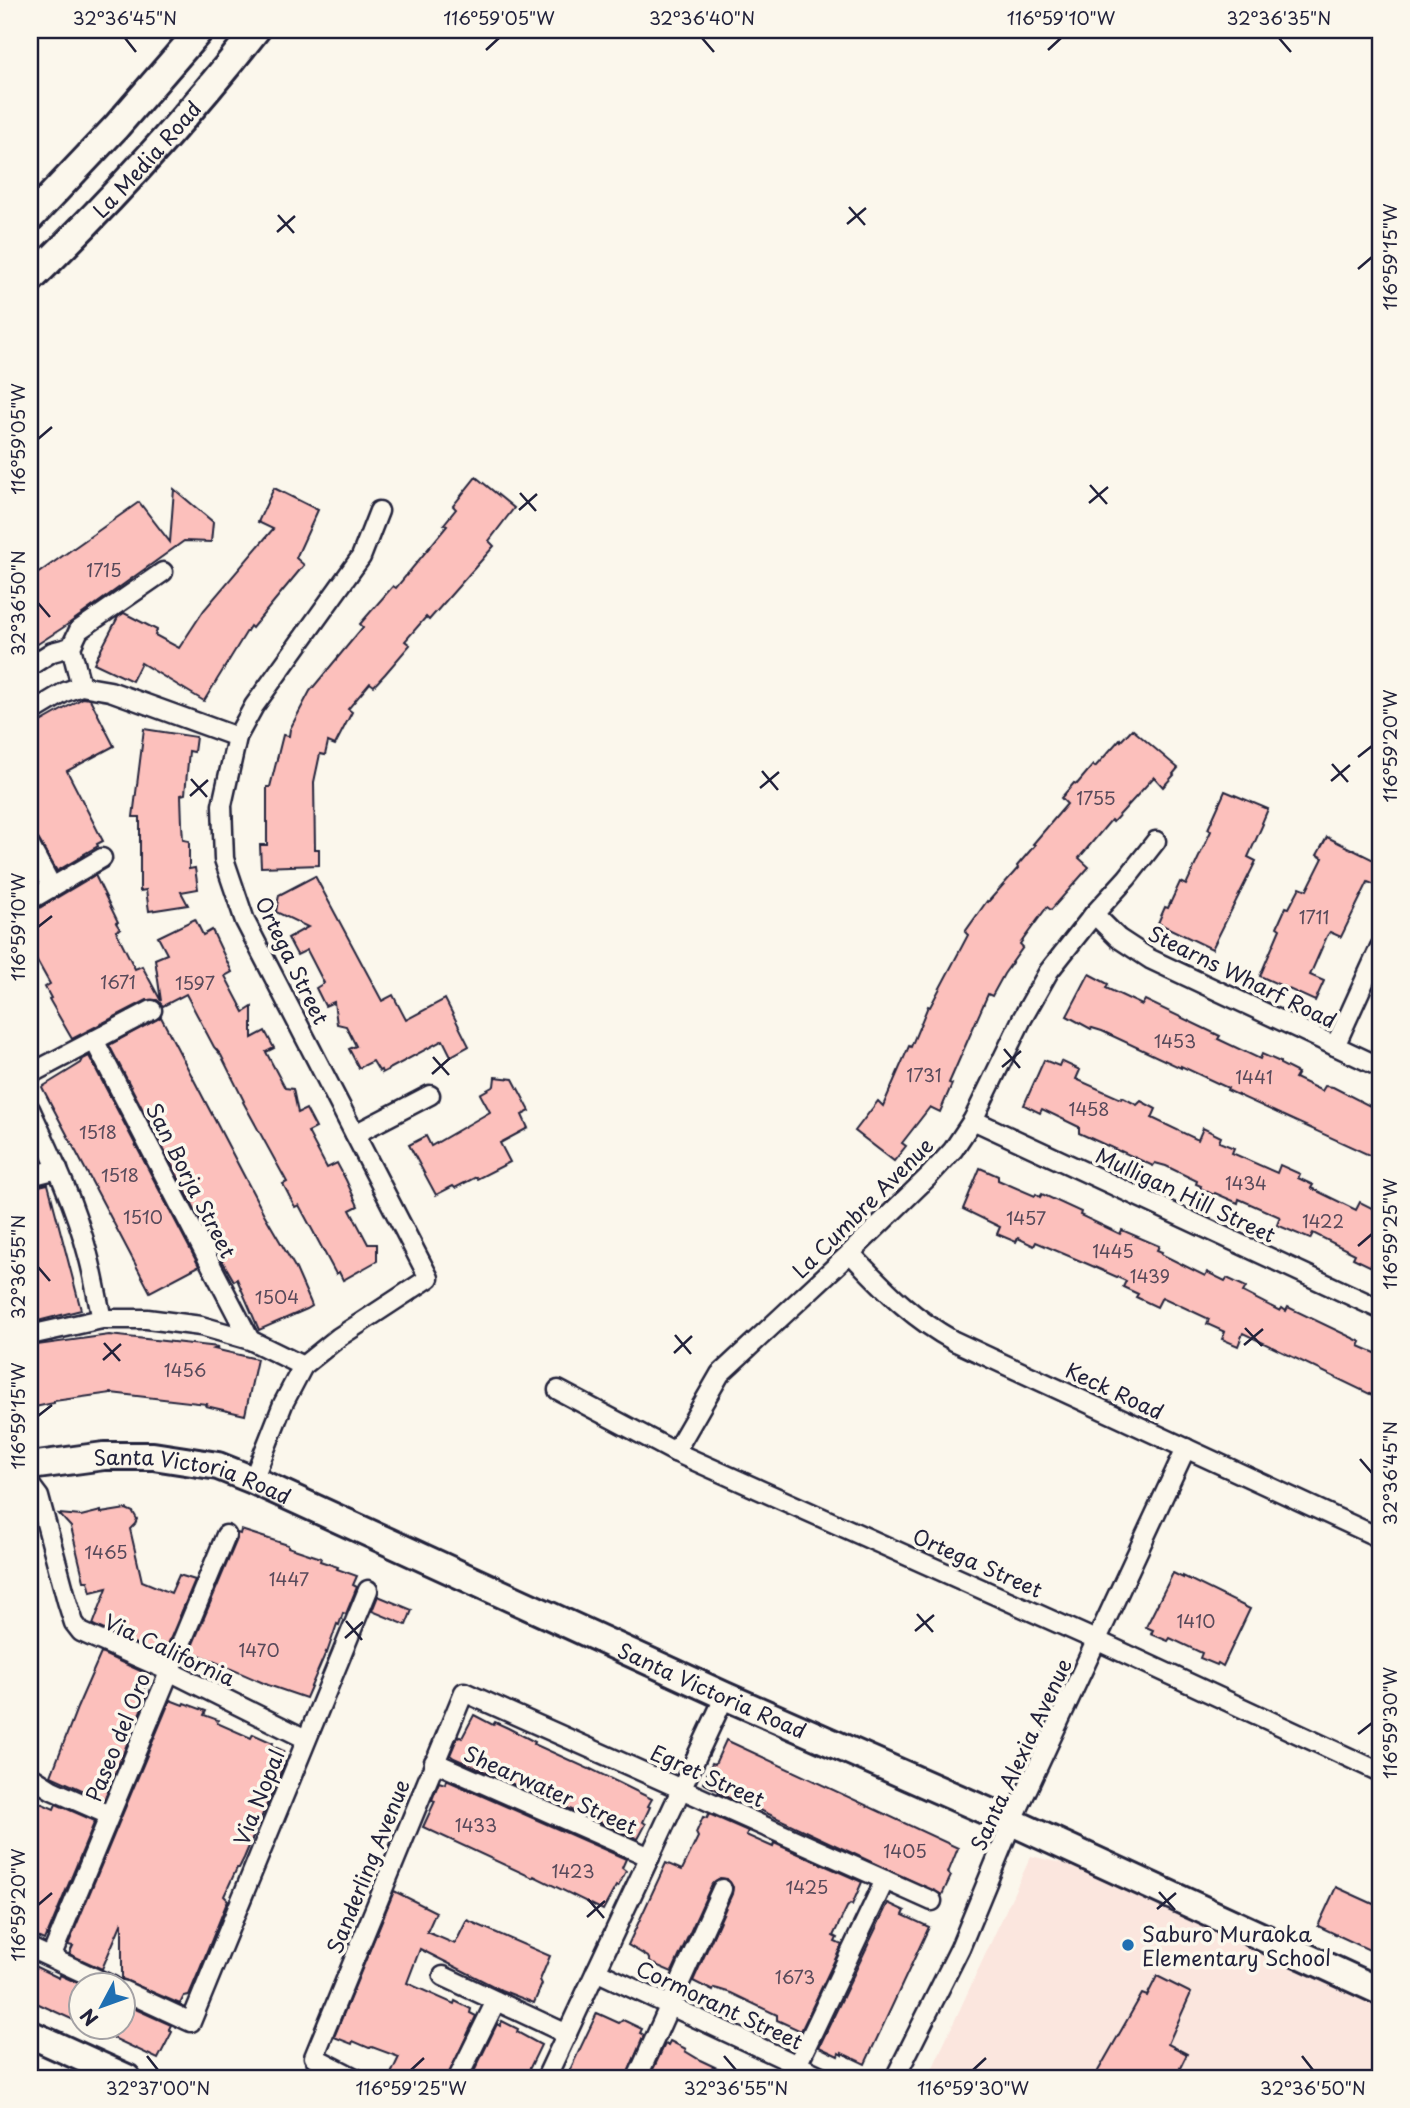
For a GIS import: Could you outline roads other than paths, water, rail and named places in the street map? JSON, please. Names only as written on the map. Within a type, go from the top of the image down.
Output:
[{"type":"street","name":"La Media Road","points":[[30,218],[116,127],[200,30]]},
{"type":"street","name":"La Media Road","points":[[30,280],[85,227],[217,80],[256,30]]},
{"type":"street","name":"Ortega Street","points":[[303,1366],[340,1337],[429,1278],[245,921],[224,859],[222,805],[237,737],[254,706],[361,557],[379,511]]},
{"type":"street","points":[[81,686],[71,646],[79,630],[163,572]]},
{"type":"street","points":[[30,666],[52,652],[71,646]]},
{"type":"street","points":[[30,713],[65,692],[81,686],[110,691],[237,737]]},
{"type":"street","name":"La Cumbre Avenue","points":[[675,1452],[720,1374],[850,1253],[953,1150],[973,1120],[1038,989],[1059,957],[1156,841]]},
{"type":"street","points":[[30,846],[52,887]]},
{"type":"street","points":[[30,900],[102,858]]},
{"type":"street","name":"Stearns Wharf Road","points":[[1094,914],[1118,937],[1150,959],[1380,1067]]},
{"type":"street","points":[[1335,1046],[1380,947]]},
{"type":"street","points":[[30,1074],[152,1010]]},
{"type":"street","name":"San Borja Street","points":[[94,1040],[250,1340]]},
{"type":"street","points":[[355,1135],[430,1095]]},
{"type":"street","points":[[30,1109],[58,1169],[88,1254],[102,1319]]},
{"type":"street","name":"Mulligan Hill Street","points":[[973,1120],[1380,1309]]},
{"type":"street","points":[[30,1176],[58,1169]]},
{"type":"street","name":"Keck Road","points":[[850,1253],[894,1298],[930,1327],[954,1340],[1380,1538]]},
{"type":"street","points":[[30,1335],[102,1319],[147,1319],[201,1326],[250,1340],[303,1366],[283,1404],[253,1480]]},
{"type":"street","name":"Ortega Street","points":[[558,1390],[675,1452],[1098,1641],[1380,1772]]},
{"type":"street","name":"Santa Alexia Avenue","points":[[895,2078],[960,1948],[1012,1822],[1186,1448]]},
{"type":"street","name":"Santa Victoria Road","points":[[30,1466],[104,1456],[153,1456],[218,1466],[725,1696],[1012,1822],[1380,1991]]},
{"type":"street","name":"Via California","points":[[30,1485],[39,1497],[67,1601],[74,1623],[81,1632],[169,1671],[306,1740]]},
{"type":"street","name":"Paseo del Oro","points":[[51,1958],[226,1535]]},
{"type":"street","name":"Via Nopal","points":[[136,1996],[191,2022],[368,1590]]},
{"type":"street","name":"Sanderling Avenue","points":[[355,2078],[314,2057],[464,1692]]},
{"type":"street","name":"Egret Street","points":[[464,1692],[932,1901]]},
{"type":"street","points":[[546,2078],[725,1696]]},
{"type":"street","name":"Shearwater Street","points":[[434,1762],[650,1857]]},
{"type":"street","points":[[30,1776],[52,1790],[109,1815]]},
{"type":"street","points":[[794,2072],[885,1880]]},
{"type":"street","points":[[636,2078],[722,1889]]},
{"type":"street","points":[[30,1948],[82,1972]]},
{"type":"street","name":"Cormorant Street","points":[[596,1971],[669,2005],[794,2072],[825,2078]]},
{"type":"street","points":[[443,1976],[567,2034]]},
{"type":"street","points":[[458,2078],[496,2001]]},
{"type":"street","points":[[30,2034],[127,2078]]},
{"type":"place","name":"Saburo Muraoka Elementary School","points":[[1128,1945]]}]
